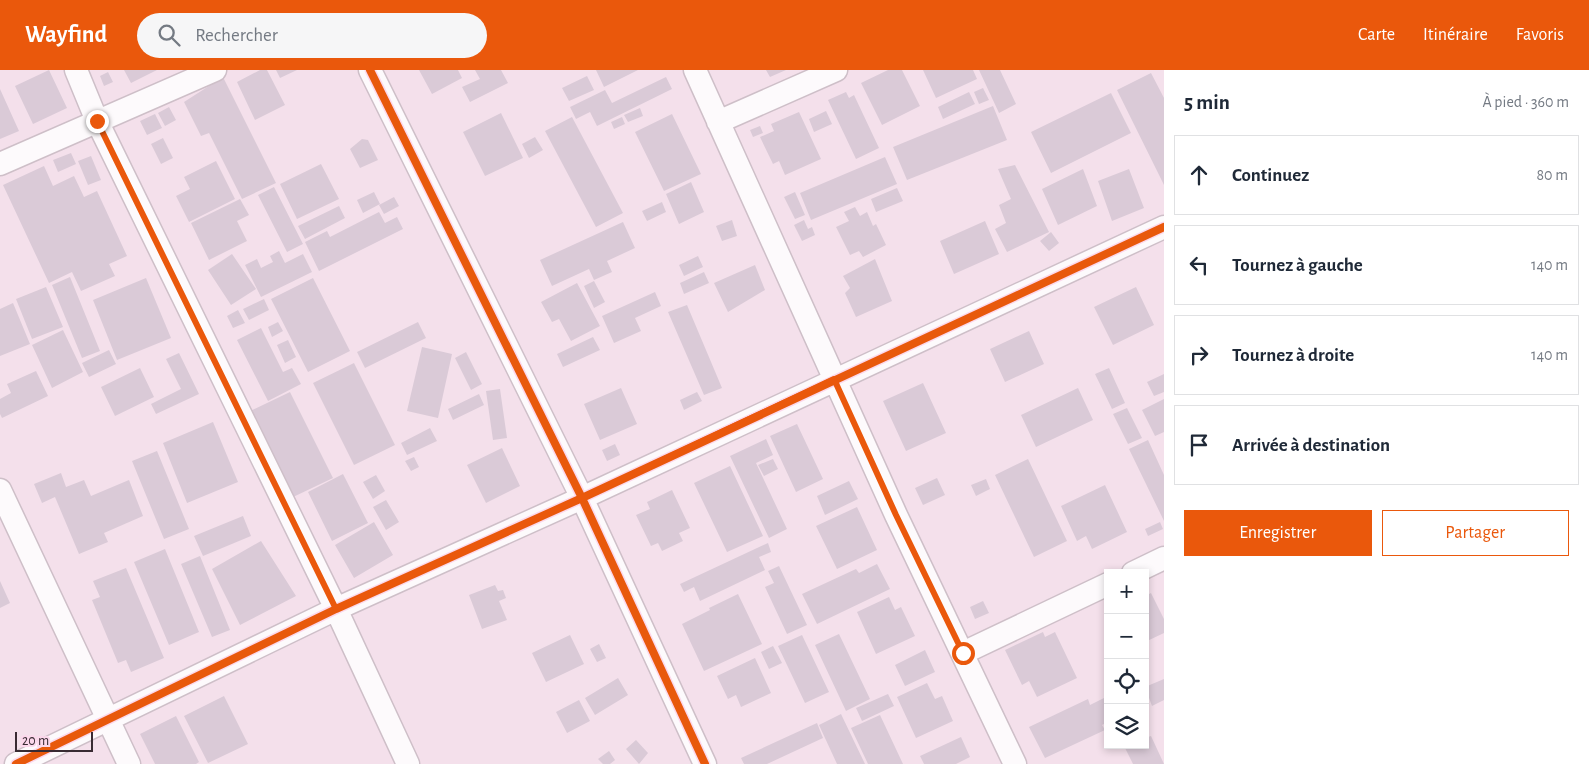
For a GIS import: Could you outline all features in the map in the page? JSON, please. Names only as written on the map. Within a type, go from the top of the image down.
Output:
[{"type":"street","points":[[76,70],[97,121],[336,609],[408,764]]},
{"type":"street","points":[[0,164],[215,70]]},
{"type":"street","points":[[370,70],[582,498],[705,764]]},
{"type":"street","points":[[695,70],[892,506],[1015,764]]},
{"type":"street","points":[[718,122],[836,70]]},
{"type":"street","points":[[16,764],[336,609],[582,498],[1164,226]]},
{"type":"street","points":[[0,490],[129,764]]},
{"type":"street","points":[[1141,569],[1164,558]]},
{"type":"street","points":[[963,653],[1104,586]]},
{"type":"building","points":[[49,70],[67,108],[33,124],[15,86]]},
{"type":"building","points":[[124,70],[157,70],[131,83]]},
{"type":"building","points":[[260,70],[267,70],[285,105],[255,120],[237,82]]},
{"type":"building","points":[[276,70],[297,70],[280,78]]},
{"type":"building","points":[[419,70],[458,70],[462,78],[432,94]]},
{"type":"building","points":[[475,70],[501,70],[508,83],[470,102],[462,87],[480,79]]},
{"type":"building","points":[[596,70],[638,70],[604,87]]},
{"type":"building","points":[[766,70],[786,70],[770,77]]},
{"type":"building","points":[[888,70],[902,70],[920,106],[882,125],[861,83]]},
{"type":"building","points":[[923,70],[973,70],[977,79],[936,98]]},
{"type":"building","points":[[979,70],[1000,70],[1016,104],[999,113]]},
{"type":"building","points":[[108,72],[113,82],[104,86],[100,76]]},
{"type":"building","points":[[1151,73],[1164,98],[1164,185],[1117,90]]},
{"type":"building","points":[[587,76],[594,90],[569,101],[562,88]]},
{"type":"building","points":[[223,77],[276,183],[242,199],[209,133],[201,136],[184,102]]},
{"type":"building","points":[[666,77],[672,89],[597,126],[590,112],[576,119],[570,107],[605,90],[612,103]]},
{"type":"building","points":[[983,88],[989,100],[979,104],[974,92]]},
{"type":"building","points":[[0,89],[19,131],[0,139]]},
{"type":"building","points":[[846,92],[849,98],[854,95],[879,148],[856,159],[828,100]]},
{"type":"building","points":[[969,92],[975,104],[943,119],[938,107]]},
{"type":"building","points":[[1111,93],[1131,133],[1051,173],[1031,132]]},
{"type":"building","points":[[993,106],[1007,140],[907,180],[893,147]]},
{"type":"building","points":[[169,107],[176,120],[165,126],[158,113]]},
{"type":"building","points":[[640,108],[643,116],[628,122],[624,115]]},
{"type":"building","points":[[826,111],[832,124],[814,132],[809,119]]},
{"type":"building","points":[[799,112],[821,159],[785,175],[779,161],[773,164],[760,137],[774,131],[771,124]]},
{"type":"building","points":[[501,113],[523,158],[485,176],[463,132]]},
{"type":"building","points":[[155,114],[162,128],[147,135],[140,121]]},
{"type":"building","points":[[672,114],[701,174],[664,191],[635,132]]},
{"type":"building","points":[[572,117],[623,213],[596,227],[545,131]]},
{"type":"building","points":[[622,117],[625,124],[614,129],[611,122]]},
{"type":"building","points":[[760,126],[763,133],[753,137],[750,130]]},
{"type":"building","points":[[535,137],[543,150],[529,158],[522,144]]},
{"type":"building","points":[[163,138],[173,158],[161,164],[151,144]]},
{"type":"building","points":[[362,139],[368,140],[378,160],[360,168],[350,149]]},
{"type":"building","points":[[71,153],[76,164],[58,172],[53,160]]},
{"type":"building","points":[[91,156],[101,180],[88,185],[78,161]]},
{"type":"building","points":[[885,157],[897,184],[811,220],[800,193]]},
{"type":"building","points":[[216,161],[235,199],[189,222],[176,196],[190,189],[184,177]]},
{"type":"building","points":[[321,164],[339,199],[297,219],[280,184]]},
{"type":"building","points":[[1015,165],[1049,232],[1007,252],[995,229],[1006,223],[999,205],[1011,199],[998,169]]},
{"type":"building","points":[[44,166],[53,186],[74,176],[84,197],[97,191],[127,256],[109,264],[115,276],[81,291],[72,272],[49,283],[3,185]]},
{"type":"building","points":[[1083,169],[1097,206],[1058,225],[1042,189]]},
{"type":"building","points":[[1129,169],[1144,208],[1112,221],[1098,181]]},
{"type":"building","points":[[691,182],[704,212],[679,224],[666,194]]},
{"type":"building","points":[[274,187],[303,244],[287,252],[258,195]]},
{"type":"building","points":[[897,188],[903,201],[876,212],[871,199]]},
{"type":"building","points":[[374,192],[380,204],[363,213],[357,200]]},
{"type":"building","points":[[795,192],[805,215],[795,219],[784,197]]},
{"type":"building","points":[[394,197],[399,206],[384,214],[379,205]]},
{"type":"building","points":[[240,199],[249,215],[237,221],[247,241],[209,260],[191,223]]},
{"type":"building","points":[[662,202],[666,212],[647,221],[642,211]]},
{"type":"building","points":[[339,206],[345,218],[305,239],[298,226]]},
{"type":"building","points":[[855,207],[860,216],[867,212],[873,226],[876,224],[886,245],[863,257],[859,251],[850,255],[836,227],[849,221],[844,212]]},
{"type":"building","points":[[379,212],[385,223],[397,217],[403,229],[319,271],[305,242],[327,231],[330,237]]},
{"type":"building","points":[[732,220],[737,236],[722,241],[716,226]]},
{"type":"building","points":[[804,220],[808,229],[812,227],[815,235],[802,241],[794,225]]},
{"type":"building","points":[[985,221],[999,254],[954,274],[940,241]]},
{"type":"building","points":[[623,222],[635,248],[607,261],[612,272],[594,280],[589,269],[552,286],[540,260]]},
{"type":"building","points":[[1051,232],[1059,243],[1049,251],[1040,241]]},
{"type":"building","points":[[279,251],[285,263],[303,254],[312,272],[261,297],[245,265],[257,259],[261,268],[273,262],[270,256]]},
{"type":"building","points":[[232,254],[256,289],[231,305],[208,270]]},
{"type":"building","points":[[698,256],[703,267],[684,276],[679,265]]},
{"type":"building","points":[[875,259],[892,301],[856,317],[845,293],[850,288],[843,276]]},
{"type":"building","points":[[755,265],[765,290],[728,312],[714,283]]},
{"type":"building","points":[[704,272],[709,283],[684,294],[680,283]]},
{"type":"building","points":[[70,277],[100,351],[82,358],[52,285]]},
{"type":"building","points":[[146,278],[171,338],[117,360],[93,300]]},
{"type":"building","points":[[313,278],[350,351],[308,372],[271,299]]},
{"type":"building","points":[[594,281],[605,302],[594,308],[584,286]]},
{"type":"building","points":[[577,283],[600,326],[571,341],[559,319],[552,322],[541,302]]},
{"type":"building","points":[[46,287],[63,327],[32,339],[16,299]]},
{"type":"building","points":[[1136,287],[1154,325],[1113,345],[1094,307]]},
{"type":"building","points":[[655,292],[661,306],[635,318],[641,331],[614,343],[602,316]]},
{"type":"building","points":[[264,299],[269,310],[249,320],[243,309]]},
{"type":"building","points":[[13,303],[30,344],[0,356],[0,309]]},
{"type":"building","points":[[687,305],[722,388],[704,395],[668,312]]},
{"type":"building","points":[[238,310],[245,323],[233,328],[227,316]]},
{"type":"building","points":[[278,322],[283,331],[272,337],[268,327]]},
{"type":"building","points":[[418,322],[426,338],[365,368],[357,352]]},
{"type":"building","points":[[261,328],[283,372],[292,368],[301,384],[268,401],[237,340]]},
{"type":"building","points":[[63,330],[83,372],[52,388],[32,345]]},
{"type":"building","points":[[1029,331],[1044,364],[1005,382],[990,349]]},
{"type":"building","points":[[593,337],[600,350],[563,367],[557,354]]},
{"type":"building","points":[[288,340],[296,357],[285,363],[277,345]]},
{"type":"building","points":[[422,347],[452,354],[438,418],[407,411]]},
{"type":"building","points":[[109,350],[116,364],[89,377],[82,363]]},
{"type":"building","points":[[466,352],[482,384],[471,390],[455,358]]},
{"type":"building","points":[[179,353],[199,394],[156,414],[151,404],[181,389],[166,359]]},
{"type":"building","points":[[354,363],[395,445],[354,465],[313,383]]},
{"type":"building","points":[[140,368],[154,397],[115,416],[101,387]]},
{"type":"building","points":[[1109,368],[1125,403],[1112,409],[1095,374]]},
{"type":"building","points":[[36,371],[48,396],[2,418],[0,414],[0,399],[11,393],[7,384]]},
{"type":"building","points":[[1164,374],[1164,392],[1154,396],[1147,382]]},
{"type":"building","points":[[923,383],[946,433],[906,451],[883,401]]},
{"type":"building","points":[[621,388],[637,424],[600,440],[584,404]]},
{"type":"building","points":[[1078,388],[1093,420],[1036,447],[1021,415]]},
{"type":"building","points":[[500,389],[507,438],[493,440],[486,391]]},
{"type":"building","points":[[290,392],[333,478],[291,498],[248,412]]},
{"type":"building","points":[[697,392],[702,401],[684,410],[680,400]]},
{"type":"building","points":[[479,394],[484,405],[453,420],[448,409]]},
{"type":"building","points":[[1164,399],[1164,432],[1155,436],[1142,410]]},
{"type":"building","points":[[1127,408],[1142,438],[1128,444],[1113,414]]},
{"type":"building","points":[[213,422],[238,482],[187,503],[163,443]]},
{"type":"building","points":[[797,424],[823,479],[796,492],[770,436]]},
{"type":"building","points":[[430,428],[437,441],[407,455],[401,443]]},
{"type":"building","points":[[766,439],[773,455],[756,463],[787,529],[769,538],[730,456]]},
{"type":"building","points":[[1148,440],[1164,475],[1164,521],[1129,449]]},
{"type":"building","points":[[615,444],[620,455],[607,461],[602,450]]},
{"type":"building","points":[[502,448],[520,486],[486,503],[467,465]]},
{"type":"building","points":[[157,451],[189,529],[164,539],[132,461]]},
{"type":"building","points":[[414,457],[419,467],[411,471],[405,461]]},
{"type":"building","points":[[773,459],[778,469],[764,476],[758,465]]},
{"type":"building","points":[[1028,459],[1067,541],[1034,557],[995,475]]},
{"type":"building","points":[[730,466],[763,536],[727,552],[694,483]]},
{"type":"building","points":[[61,473],[66,487],[84,480],[91,496],[129,480],[143,516],[104,533],[108,542],[79,554],[55,497],[42,503],[34,484]]},
{"type":"building","points":[[343,474],[368,523],[332,541],[308,492]]},
{"type":"building","points":[[376,475],[385,491],[373,499],[363,482]]},
{"type":"building","points":[[937,478],[945,495],[923,505],[915,488]]},
{"type":"building","points":[[986,479],[990,489],[976,496],[971,485]]},
{"type":"building","points":[[849,481],[858,499],[825,515],[817,496]]},
{"type":"building","points":[[1105,485],[1127,532],[1092,549],[1086,536],[1077,541],[1061,506]]},
{"type":"building","points":[[672,490],[690,528],[679,533],[683,541],[662,551],[658,543],[651,546],[636,515],[650,509],[647,502]]},
{"type":"building","points":[[386,500],[399,522],[386,530],[373,507]]},
{"type":"building","points":[[857,507],[877,550],[837,569],[816,526]]},
{"type":"building","points":[[243,516],[251,536],[203,556],[194,536]]},
{"type":"building","points":[[374,522],[393,555],[354,578],[335,545]]},
{"type":"building","points":[[1160,522],[1163,529],[1148,536],[1145,529]]},
{"type":"building","points":[[261,541],[296,596],[240,625],[212,569]]},
{"type":"building","points":[[768,543],[771,552],[759,557],[765,570],[700,601],[694,587],[684,592],[680,584]]},
{"type":"building","points":[[165,549],[199,632],[169,645],[134,562]]},
{"type":"building","points":[[200,556],[230,630],[212,637],[181,564]]},
{"type":"building","points":[[877,564],[890,589],[817,624],[802,594],[856,569],[859,573]]},
{"type":"building","points":[[779,566],[807,625],[787,634],[765,587],[774,583],[768,571]]},
{"type":"building","points":[[126,568],[164,658],[131,672],[126,660],[118,663],[92,600],[100,597],[93,581]]},
{"type":"building","points":[[0,581],[10,603],[0,608]]},
{"type":"building","points":[[495,585],[498,591],[503,590],[506,598],[499,601],[507,620],[482,629],[469,595]]},
{"type":"building","points":[[1151,593],[1164,619],[1164,633],[1149,640],[1149,614],[1149,594]]},
{"type":"building","points":[[738,594],[762,644],[704,671],[682,624]]},
{"type":"building","points":[[889,597],[895,610],[901,607],[915,636],[876,654],[857,612]]},
{"type":"building","points":[[983,601],[989,613],[975,619],[970,607]]},
{"type":"building","points":[[1043,632],[1045,637],[1055,632],[1077,678],[1037,697],[1029,681],[1022,685],[1005,650]]},
{"type":"building","points":[[839,634],[870,699],[846,711],[815,645]]},
{"type":"building","points":[[570,635],[584,664],[546,682],[532,653]]},
{"type":"building","points":[[802,635],[829,692],[805,703],[778,646]]},
{"type":"building","points":[[599,644],[606,658],[597,662],[590,649]]},
{"type":"building","points":[[773,646],[782,663],[769,669],[761,652]]},
{"type":"building","points":[[925,650],[935,672],[905,686],[895,665]]},
{"type":"building","points":[[755,658],[771,693],[741,707],[736,695],[728,699],[717,676]]},
{"type":"building","points":[[618,678],[628,695],[595,715],[585,698]]},
{"type":"building","points":[[1164,679],[1164,700],[1152,706],[1149,698],[1149,685]]},
{"type":"building","points":[[927,683],[935,699],[942,696],[953,721],[916,738],[897,697]]},
{"type":"building","points":[[888,694],[894,706],[862,721],[856,708]]},
{"type":"building","points":[[224,696],[248,744],[208,763],[184,716]]},
{"type":"building","points":[[1104,698],[1104,724],[1102,725],[1104,730],[1045,758],[1029,727],[1088,699],[1090,705]]},
{"type":"building","points":[[579,700],[590,721],[567,733],[556,712]]},
{"type":"building","points":[[841,714],[865,764],[837,764],[819,725]]},
{"type":"building","points":[[880,715],[903,764],[868,764],[851,728]]},
{"type":"building","points":[[176,716],[199,762],[196,764],[155,764],[140,734]]},
{"type":"building","points":[[817,723],[823,738],[767,764],[744,764],[741,758]]},
{"type":"building","points":[[1151,736],[1164,764],[1133,764],[1126,749],[1149,749],[1149,737]]},
{"type":"building","points":[[961,737],[970,757],[956,764],[924,764],[920,756]]},
{"type":"building","points":[[636,740],[648,753],[639,764],[626,749]]},
{"type":"building","points":[[609,751],[615,760],[610,764],[603,764],[598,759]]},
{"type":"cycle path","points":[[370,70],[582,498],[705,764]]},
{"type":"cycle path","points":[[16,764],[336,609],[582,498],[1164,227]]},
{"type":"route","points":[[97,121],[336,609],[582,498],[834,379],[896,515],[963,653]]}]
